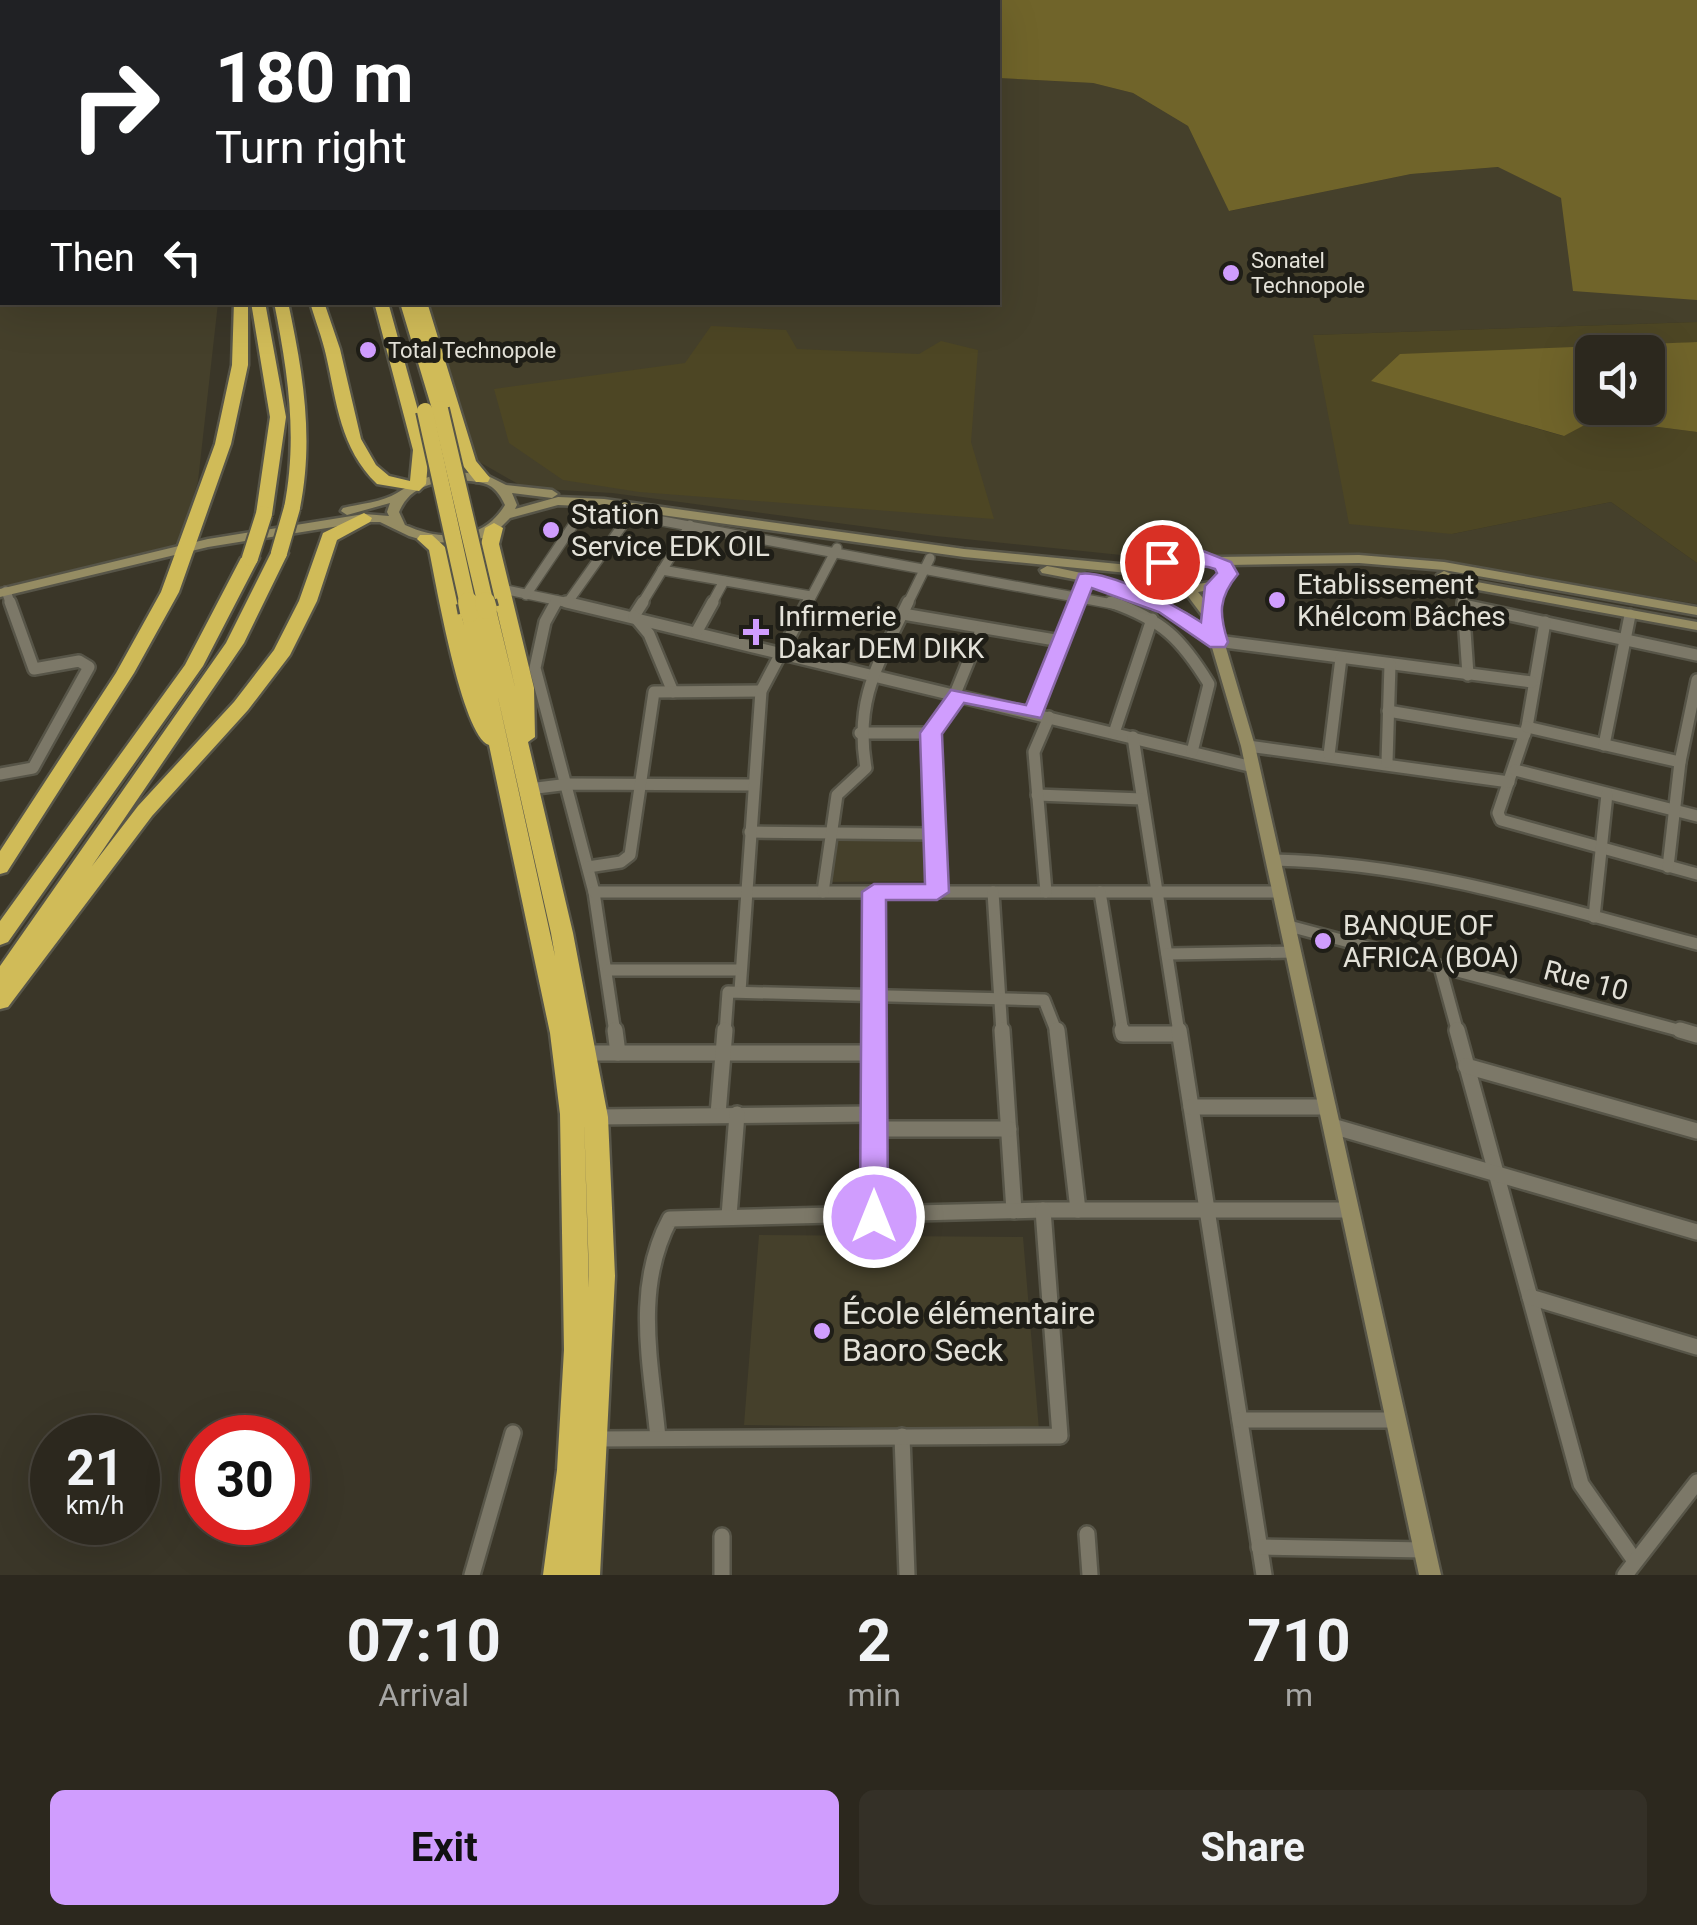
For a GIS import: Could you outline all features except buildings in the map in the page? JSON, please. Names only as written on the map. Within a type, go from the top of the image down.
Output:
[{"type":"highway","points":[[0,867],[138,652],[198,546],[240,365],[241,305]]},
{"type":"highway","points":[[0,937],[194,666],[250,558],[264,514],[278,417],[259,305]]},
{"type":"highway","points":[[0,983],[235,644],[280,553],[292,508],[304,425],[301,391],[282,305]]},
{"type":"highway","points":[[318,305],[334,354],[343,410],[359,449],[383,480],[410,489],[422,450],[382,305]]},
{"type":"highway","points":[[391,305],[432,410]]},
{"type":"highway","points":[[408,305],[587,1054],[596,1116],[602,1276],[586,1575]]},
{"type":"highway","points":[[421,305],[468,462],[482,478]]},
{"type":"highway","points":[[0,1001],[145,811],[242,706],[276,661],[304,612],[328,537],[364,518]]},
{"type":"highway","points":[[501,521],[490,544],[525,688],[520,780],[572,1114],[577,1350],[571,1470],[556,1575]]},
{"type":"highway","points":[[426,539],[437,548],[441,561],[472,701],[520,780]]},
{"type":"main road","points":[[198,546],[232,532],[363,509],[410,489],[458,476],[482,478],[527,494],[626,497],[969,545],[1176,562],[1195,556],[1217,561],[1359,559],[1444,566],[1697,612]]},
{"type":"main road","points":[[501,521],[511,505],[504,488]]},
{"type":"main road","points":[[400,527],[393,512],[410,489]]},
{"type":"main road","points":[[3,592],[198,546],[364,518],[382,518],[426,539],[467,538],[558,501],[834,543],[928,562],[1064,573],[1166,608],[1217,642]]},
{"type":"main road","points":[[834,543],[1119,568],[1215,586]]},
{"type":"main road","points":[[1217,561],[1228,574]]},
{"type":"main road","points":[[1176,562],[1172,570],[1209,614],[1248,746],[1430,1575]]},
{"type":"main road","points":[[1209,614],[1215,586],[1228,574],[1339,566],[1444,574],[1697,623]]},
{"type":"main road","points":[[1064,573],[1119,568]]},
{"type":"main road","points":[[1444,574],[1462,583],[1697,623]]},
{"type":"street","points":[[526,595],[584,509]]},
{"type":"street","points":[[618,1053],[594,892],[569,784],[535,668],[545,622],[632,510],[690,525],[834,543],[762,691],[752,785],[740,991]]},
{"type":"street","points":[[634,616],[690,525]]},
{"type":"street","points":[[823,892],[837,794],[866,768],[860,733],[862,704],[928,562],[1110,602],[1152,619],[1183,642],[1207,675],[1209,684],[1192,752]]},
{"type":"street","points":[[662,570],[811,596]]},
{"type":"street","points":[[1034,713],[1086,578]]},
{"type":"street","points":[[698,631],[724,581]]},
{"type":"street","points":[[1462,583],[1468,675]]},
{"type":"street","points":[[502,589],[698,631],[1253,767]]},
{"type":"street","points":[[0,774],[32,768],[89,667],[79,660],[34,668],[3,592]]},
{"type":"street","points":[[1463,605],[1697,655]]},
{"type":"street","points":[[903,614],[1061,641]]},
{"type":"street","points":[[1604,745],[1630,614]]},
{"type":"street","points":[[634,616],[649,634],[673,692]]},
{"type":"street","points":[[1114,733],[1152,619]]},
{"type":"street","points":[[1545,622],[1526,730],[1498,812],[1501,820],[1697,874]]},
{"type":"street","points":[[937,892],[931,733],[957,694],[982,628]]},
{"type":"street","points":[[1217,642],[1532,682]]},
{"type":"street","points":[[1329,755],[1341,658]]},
{"type":"street","points":[[1387,762],[1390,664]]},
{"type":"street","points":[[1668,867],[1680,762],[1697,680]]},
{"type":"street","points":[[588,867],[621,862],[630,856],[654,692],[762,691]]},
{"type":"street","points":[[1388,711],[1526,730],[1680,762]]},
{"type":"street","points":[[1046,892],[1034,752],[1049,717]]},
{"type":"street","points":[[860,733],[931,733]]},
{"type":"street","points":[[1133,738],[1264,1575]]},
{"type":"street","points":[[1248,746],[1512,776],[1697,816]]},
{"type":"street","points":[[520,780],[752,785]]},
{"type":"street","points":[[1594,918],[1607,794]]},
{"type":"street","points":[[1038,795],[1142,799]]},
{"type":"street","points":[[750,832],[935,834]]},
{"type":"street","points":[[1274,860],[1366,861],[1697,944]]},
{"type":"street","points":[[594,892],[1281,892]]},
{"type":"street","points":[[874,892],[874,1217]]},
{"type":"street","points":[[993,892],[1014,1211]]},
{"type":"street","points":[[1100,892],[1122,1034],[1179,1034]]},
{"type":"street","name":"Rue 10","points":[[1289,926],[1697,1035]]},
{"type":"street","points":[[1166,954],[1294,952]]},
{"type":"street","points":[[1440,967],[1581,1484],[1630,1568],[1697,1482]]},
{"type":"street","points":[[608,970],[740,970]]},
{"type":"street","points":[[718,1114],[727,995],[740,991],[1044,1000],[1052,1009],[1078,1210]]},
{"type":"street","points":[[587,1054],[874,1054]]},
{"type":"street","points":[[1466,1066],[1697,1131]]},
{"type":"street","points":[[1191,1107],[1330,1116],[1494,1171],[1697,1232]]},
{"type":"street","points":[[596,1116],[737,1114],[1009,1128]]},
{"type":"street","points":[[729,1216],[737,1114]]},
{"type":"street","points":[[595,1438],[1060,1436],[1043,1210]]},
{"type":"street","points":[[658,1438],[648,1297],[650,1263],[670,1219],[1043,1210],[1349,1210]]},
{"type":"street","points":[[1530,1297],[1697,1347]]},
{"type":"street","points":[[1240,1420],[1396,1420]]},
{"type":"street","points":[[472,1575],[513,1432]]},
{"type":"street","points":[[902,1436],[906,1575]]},
{"type":"street","points":[[1087,1534],[1090,1575]]},
{"type":"street","points":[[722,1536],[722,1575]]},
{"type":"street","points":[[1259,1547],[1424,1550]]},
{"type":"shaded area","points":[[1000,0],[1697,0],[1697,300],[1573,291],[1561,198],[1498,167],[1411,174],[1229,211],[1188,126],[1133,93],[1093,83],[1000,78]]},
{"type":"shaded area","points":[[1000,78],[1093,83],[1133,93],[1188,126],[1230,211],[1411,174],[1499,167],[1561,198],[1697,299],[1697,322],[1313,335],[1452,534],[1611,502],[1697,563],[1697,604],[1427,559],[1350,555],[1141,557],[936,536],[612,493],[525,488],[469,456],[415,305],[1000,305]]},
{"type":"shaded area","points":[[0,305],[218,305],[198,481],[179,544],[0,587]]},
{"type":"shaded area","points":[[1697,322],[1697,342],[1665,344],[1665,335],[1575,335],[1575,352],[1372,381],[1563,436],[1584,425],[1643,425],[1697,432],[1697,563],[1611,502],[1452,534],[1349,524],[1313,335]]},
{"type":"shaded area","points":[[711,326],[786,330],[797,349],[919,354],[941,341],[978,350],[971,442],[994,519],[639,492],[563,480],[509,443],[494,389],[685,363]]},
{"type":"shaded area","points":[[1697,342],[1697,432],[1643,425],[1665,425],[1665,343]]},
{"type":"shaded area","points":[[1575,347],[1575,425],[1585,425],[1564,436],[1371,381],[1400,354]]},
{"type":"shaded area","points":[[829,835],[929,838],[931,881],[824,882]]},
{"type":"shaded area","points":[[759,1235],[1023,1237],[1039,1430],[744,1425]]},
{"type":"place","name":"Sonatel Technopole","points":[[1231,273]]},
{"type":"place","name":"Total Technopole","points":[[368,350]]},
{"type":"place","name":"Station Service EDK OIL","points":[[551,530]]},
{"type":"place","name":"Etablissement Khélcom Bâches","points":[[1277,600]]},
{"type":"place","name":"Infirmerie Dakar DEM DIKK","points":[[756,632]]},
{"type":"place","name":"BANQUE OF AFRICA (BOA)","points":[[1323,941]]},
{"type":"place","name":"École élémentaire Baoro Seck","points":[[822,1331]]},
{"type":"route","points":[[874,1217],[874,892],[937,892],[931,733],[958,695],[1034,713],[1086,578],[1166,608],[1217,642],[1209,614],[1215,586],[1226,580],[1228,574],[1224,566],[1203,557],[1162,562]]}]
